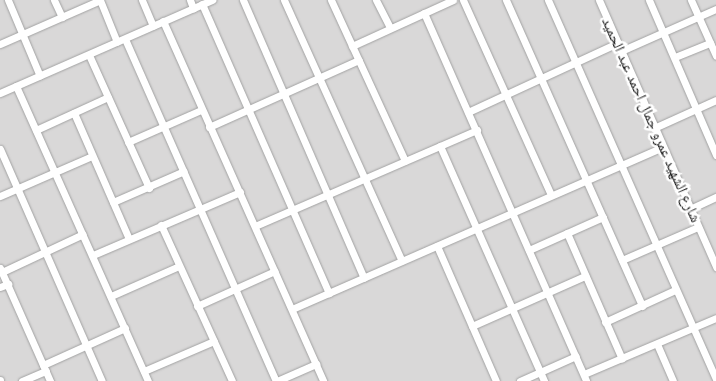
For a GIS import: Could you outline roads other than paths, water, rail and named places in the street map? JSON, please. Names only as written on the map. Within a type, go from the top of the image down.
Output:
[{"type":"street","points":[[8,0],[40,76]]},
{"type":"street","points":[[54,0],[62,18]]},
{"type":"street","points":[[0,44],[100,0],[117,42]]},
{"type":"street","points":[[142,0],[153,26]]},
{"type":"street","points":[[190,0],[193,8]]},
{"type":"street","points":[[0,93],[212,0]]},
{"type":"street","points":[[243,0],[364,278]]},
{"type":"street","points":[[284,0],[402,261]]},
{"type":"street","points":[[331,0],[405,161]]},
{"type":"street","points":[[376,0],[390,28]]},
{"type":"street","points":[[352,46],[453,0]]},
{"type":"street","points":[[463,0],[551,195]]},
{"type":"street","points":[[506,0],[642,306]]},
{"type":"street","points":[[548,0],[716,380]]},
{"type":"street","name":"شارع الشهيد عمرو جمال احمد عبد الحميد","points":[[599,0],[716,267]]},
{"type":"street","points":[[649,0],[716,155]]},
{"type":"street","points":[[691,0],[716,56]]},
{"type":"street","points":[[202,4],[294,208],[329,293]]},
{"type":"street","points":[[621,51],[716,10]]},
{"type":"street","points":[[424,13],[585,378],[622,359],[716,318]]},
{"type":"street","points":[[163,21],[323,381]]},
{"type":"street","points":[[125,39],[277,381],[316,364]]},
{"type":"street","points":[[468,112],[576,64],[617,43]]},
{"type":"street","points":[[675,57],[710,43]]},
{"type":"street","points":[[90,55],[149,188]]},
{"type":"street","points":[[209,127],[359,60]]},
{"type":"street","points":[[16,86],[148,381]]},
{"type":"street","points":[[36,130],[108,97]]},
{"type":"street","points":[[654,128],[716,100]]},
{"type":"street","points":[[128,142],[201,110]]},
{"type":"street","points":[[74,113],[129,239]]},
{"type":"street","points":[[255,226],[476,130]]},
{"type":"street","points":[[440,146],[544,381]]},
{"type":"street","points":[[292,309],[662,147]]},
{"type":"street","points":[[0,149],[102,381]]},
{"type":"street","points":[[0,196],[92,156]]},
{"type":"street","points":[[113,202],[149,188],[184,171]]},
{"type":"street","points":[[93,255],[240,192]]},
{"type":"street","points":[[690,208],[716,198]]},
{"type":"street","points":[[529,250],[603,218]]},
{"type":"street","points":[[161,225],[231,379],[221,381]]},
{"type":"street","points":[[622,260],[698,227]]},
{"type":"street","points":[[50,381],[1,270],[83,234]]},
{"type":"street","points":[[567,234],[622,359]]},
{"type":"street","points":[[436,246],[496,381]]},
{"type":"street","points":[[708,250],[716,247]]},
{"type":"street","points":[[111,296],[179,266]]},
{"type":"street","points":[[198,306],[275,271]]},
{"type":"street","points":[[472,326],[585,276]]},
{"type":"street","points":[[0,287],[8,284]]},
{"type":"street","points":[[605,322],[675,290]]},
{"type":"street","points":[[22,381],[86,346],[125,328]]},
{"type":"street","points":[[144,372],[214,341]]},
{"type":"street","points":[[657,344],[673,381]]},
{"type":"street","points":[[520,381],[576,356]]}]
